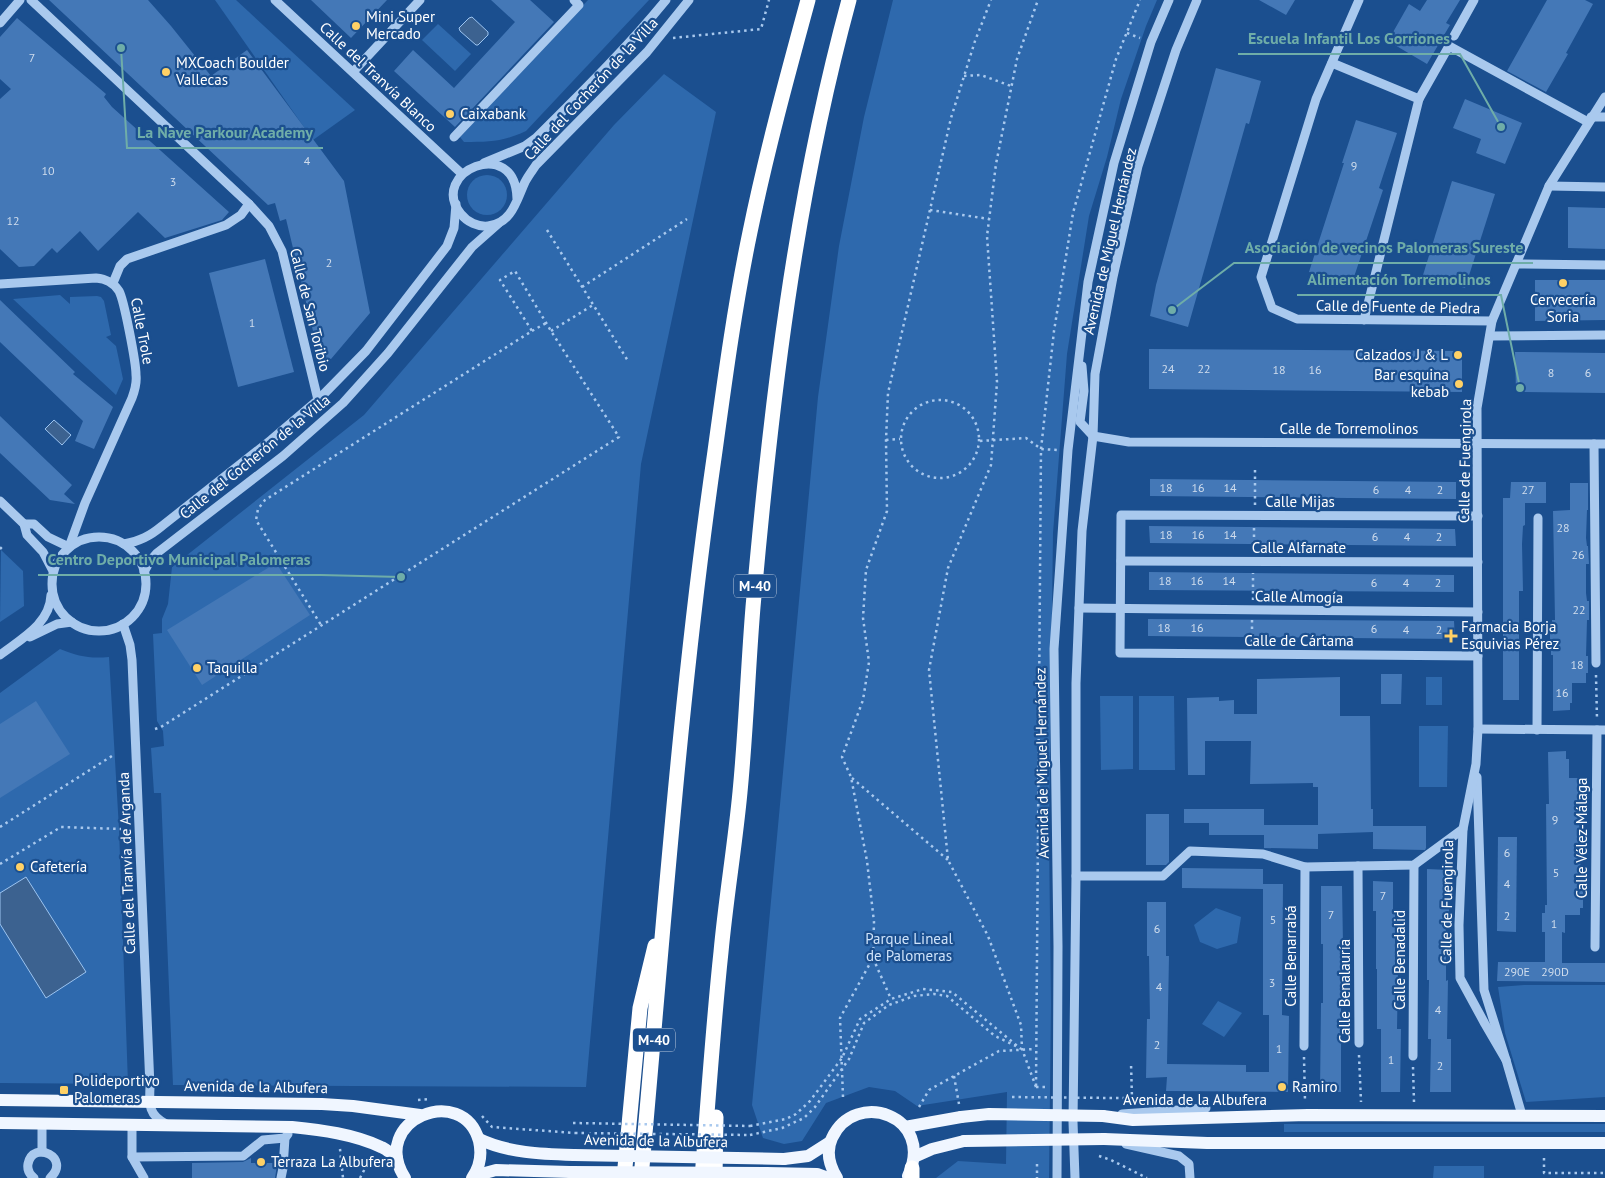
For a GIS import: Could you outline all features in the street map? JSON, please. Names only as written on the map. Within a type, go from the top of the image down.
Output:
[{"type":"highway","name":"M-40","points":[[641,1178],[689,662],[702,543],[726,368],[751,226],[767,156],[808,0]]},
{"type":"highway","name":"M-40","points":[[702,1178],[721,950],[740,792],[753,607],[778,368],[795,249],[813,147],[836,46],[849,0]]},
{"type":"highway","points":[[624,1178],[640,1008],[666,901]]},
{"type":"highway","points":[[715,1178],[721,950]]},
{"type":"main road","name":"Avenida de la Albufera","points":[[0,1100],[322,1104],[420,1115],[437,1111],[455,1114],[469,1124],[478,1139],[494,1146],[542,1154],[574,1156],[784,1159],[808,1156],[830,1142]]},
{"type":"main road","points":[[836,1178],[830,1163],[830,1142],[843,1122],[855,1115],[868,1112],[882,1113],[895,1118],[906,1127],[914,1145],[911,1170]]},
{"type":"main road","name":"Avenida de la Albufera","points":[[906,1127],[989,1114],[1103,1116],[1133,1120],[1305,1115],[1605,1116]]},
{"type":"main road","points":[[405,1178],[400,1170],[397,1158],[397,1145],[401,1133],[409,1123],[420,1115]]},
{"type":"main road","points":[[0,1123],[132,1124],[289,1132],[326,1131],[382,1147],[397,1158]]},
{"type":"main road","points":[[473,1177],[480,1158],[478,1139]]},
{"type":"main road","points":[[911,1170],[932,1149],[964,1141],[1104,1139],[1207,1143],[1605,1143]]},
{"type":"main road","name":"Avenida de la Albufera","points":[[473,1177],[496,1170],[817,1174],[828,1178]]},
{"type":"street","points":[[0,24],[20,0]]},
{"type":"street","name":"Calle de San Toribio","points":[[31,0],[249,204],[269,226],[282,251],[318,400]]},
{"type":"street","name":"Calle del Tranvía Blanco","points":[[275,0],[462,174]]},
{"type":"street","points":[[353,72],[420,0]]},
{"type":"street","points":[[454,137],[579,5],[574,0]]},
{"type":"street","name":"Calle del Cocherón de la Villa","points":[[482,164],[525,146],[536,138],[666,0]]},
{"type":"street","name":"Calle del Cocherón de la Villa","points":[[517,200],[526,179],[536,166],[646,52],[689,0]]},
{"type":"street","name":"Avenida de Miguel Hernández","points":[[1058,1178],[1058,965],[1054,649],[1068,450],[1088,282],[1114,163],[1151,42],[1169,0]]},
{"type":"street","name":"Avenida de Miguel Hernández","points":[[1074,1178],[1076,683],[1082,531],[1093,436],[1096,374],[1113,278],[1138,166],[1176,50],[1197,0]]},
{"type":"street","name":"Calle de Fuente de Piedra","points":[[1359,0],[1316,100],[1262,277],[1272,308],[1297,319],[1492,322]]},
{"type":"street","points":[[1454,36],[1474,0]]},
{"type":"street","points":[[1364,320],[1419,99],[1449,46],[1590,120],[1605,117]]},
{"type":"street","points":[[1332,63],[1419,99]]},
{"type":"street","name":"Calle de Fuengirola","points":[[1522,1116],[1484,990],[1476,764],[1478,729],[1478,408],[1492,322],[1549,186],[1605,97]]},
{"type":"street","points":[[482,164],[492,164],[501,167],[514,181],[517,190],[514,210],[498,224],[483,226],[468,221],[460,214],[456,204],[454,194],[456,183],[462,174],[482,164]]},
{"type":"street","points":[[1549,186],[1605,187]]},
{"type":"street","points":[[113,283],[120,266],[127,259],[226,225],[241,215],[249,204]]},
{"type":"street","name":"Calle del Cocherón de la Villa","points":[[124,544],[138,542],[148,537],[271,440],[318,400],[371,344],[447,246],[454,228],[456,204]]},
{"type":"street","name":"Calle del Cocherón de la Villa","points":[[144,572],[157,552],[283,456],[343,402],[388,353],[472,247],[498,224]]},
{"type":"street","points":[[1516,264],[1605,265]]},
{"type":"street","name":"Calle Trole","points":[[0,284],[105,279],[113,283],[120,293],[124,307],[136,373],[136,385],[85,504],[69,547]]},
{"type":"street","points":[[1490,336],[1605,335]]},
{"type":"street","name":"Avenida de Miguel Hernández","points":[[1080,350],[1084,391],[1080,422],[1093,436]]},
{"type":"street","name":"Calle de Torremolinos","points":[[1093,436],[1129,442],[1605,444]]},
{"type":"street","points":[[1594,444],[1596,663]]},
{"type":"street","points":[[0,501],[24,524],[27,535],[43,552],[53,571]]},
{"type":"street","name":"Calle Mijas","points":[[1121,561],[1121,515],[1478,516]]},
{"type":"street","points":[[1537,730],[1538,518]]},
{"type":"street","points":[[24,524],[34,524],[48,536],[69,547]]},
{"type":"street","points":[[0,655],[36,628],[46,614],[51,598],[53,571],[57,562],[69,547],[81,540],[96,537],[111,538],[124,544],[137,556],[144,572],[146,587],[142,602],[134,614],[122,624],[108,630],[92,630],[77,625],[64,616],[55,602],[52,587]]},
{"type":"street","points":[[1120,608],[1121,561]]},
{"type":"street","name":"Calle Alfarnate","points":[[1121,561],[1478,562]]},
{"type":"street","name":"Calle Almogía","points":[[1079,608],[1478,612]]},
{"type":"street","name":"Calle de Cártama","points":[[1120,608],[1120,653],[1478,656]]},
{"type":"street","points":[[18,641],[27,640],[57,624],[72,622]]},
{"type":"street","name":"Calle del Tranvía de Arganda","points":[[122,624],[130,645],[132,660],[150,1087],[149,1101]]},
{"type":"street","points":[[1478,729],[1601,730]]},
{"type":"street","name":"Calle Vélez-Málaga","points":[[1595,947],[1601,730]]},
{"type":"street","name":"Calle de Fuengirola","points":[[1476,764],[1463,829],[1459,925],[1460,978],[1484,1024],[1506,1060]]},
{"type":"street","points":[[1076,876],[1163,876],[1190,852],[1263,854],[1305,867],[1414,865],[1463,829]]},
{"type":"street","name":"Calle Benadalid","points":[[1413,1056],[1414,865]]},
{"type":"street","name":"Calle Benalauría","points":[[1358,866],[1359,1043]]},
{"type":"street","name":"Calle Benarrabá","points":[[1304,1046],[1305,867]]},
{"type":"street","points":[[149,1101],[152,1112],[157,1119],[167,1125]]},
{"type":"street","points":[[1103,1116],[1206,1108]]},
{"type":"street","points":[[42,1123],[42,1152]]},
{"type":"street","points":[[132,1124],[132,1157],[144,1178]]},
{"type":"street","points":[[132,1157],[243,1156],[263,1140],[289,1132],[281,1178]]},
{"type":"street","points":[[1104,1139],[1179,1156],[1189,1164],[1190,1178]]},
{"type":"street","points":[[34,1178],[28,1172],[28,1163],[33,1155],[42,1152],[51,1155],[56,1163],[55,1173],[50,1178]]},
{"type":"path","points":[[673,38],[761,29],[769,0]]},
{"type":"path","points":[[891,999],[873,958],[874,922],[867,861],[851,777],[842,757],[863,700],[868,662],[864,618],[866,570],[888,511],[886,440],[888,393],[951,118],[974,41],[991,0]]},
{"type":"path","points":[[948,860],[928,670],[948,568],[990,465],[996,382],[987,236],[996,164],[1016,58],[1038,0]]},
{"type":"path","points":[[1126,33],[1142,39]]},
{"type":"path","points":[[964,76],[981,75],[1011,86]]},
{"type":"path","points":[[930,210],[989,219]]},
{"type":"path","points":[[582,287],[688,218]]},
{"type":"path","points":[[547,230],[628,360]]},
{"type":"path","points":[[155,729],[619,437],[515,271],[500,280],[532,331]]},
{"type":"path","points":[[551,331],[593,306]]},
{"type":"path","points":[[321,625],[256,520],[258,509],[265,500],[546,323]]},
{"type":"path","points":[[941,400],[954,402],[965,408],[974,417],[979,429],[980,441],[977,455],[970,466],[959,474],[946,479],[932,478],[920,473],[909,464],[903,452],[900,439],[902,427],[908,416],[918,407],[929,401],[941,400]]},
{"type":"path","points":[[980,441],[1026,438],[1040,449],[1068,450]]},
{"type":"path","points":[[886,440],[900,439]]},
{"type":"path","points":[[0,549],[3,546]]},
{"type":"path","points":[[1596,663],[1601,730]]},
{"type":"path","points":[[0,827],[114,754]]},
{"type":"path","points":[[851,777],[948,860],[988,936],[1021,1025],[1022,1050],[1036,1087],[1050,1086]]},
{"type":"path","points":[[0,864],[60,827],[121,829]]},
{"type":"path","points":[[842,1097],[840,1018],[873,958]]},
{"type":"path","points":[[573,1123],[750,1126],[786,1119],[796,1114],[810,1101],[842,1058],[860,1019],[891,999],[923,989],[952,992],[1022,1050]]},
{"type":"path","points":[[575,1133],[750,1135],[782,1128],[804,1118],[815,1107],[849,1059],[864,1023],[889,1005],[914,996],[947,996],[996,1036],[1022,1050]]},
{"type":"path","name":"Calle Benalauría","points":[[1359,1043],[1362,1116]]},
{"type":"path","points":[[1304,1046],[1305,1115]]},
{"type":"path","points":[[919,1107],[929,1090],[999,1052],[1036,1049]]},
{"type":"path","points":[[1413,1056],[1414,1116]]},
{"type":"path","points":[[1012,1098],[1132,1098],[1131,1063]]},
{"type":"path","points":[[954,1076],[959,1100]]},
{"type":"path","points":[[340,1149],[343,1178]]},
{"type":"path","points":[[1099,1156],[1112,1160],[1147,1178]]},
{"type":"path","points":[[1543,1178],[1544,1158]]},
{"type":"path","points":[[360,1178],[370,1159]]},
{"type":"path","points":[[1037,1164],[1037,1178]]},
{"type":"path","points":[[1544,1173],[1605,1173]]},
{"type":"green space","points":[[215,0],[236,0],[355,110],[313,140]]},
{"type":"green space","points":[[588,0],[649,0],[526,131],[496,141],[464,142],[460,137]]},
{"type":"green space","name":"Parque Lineal de Palomeras","points":[[893,0],[1157,0],[1121,99],[1107,157],[1089,216],[1067,354],[1053,533],[1049,837],[1051,1004],[1049,1178],[936,1178],[958,1161],[1006,1164],[1007,1092],[917,1106],[895,1091],[869,1087],[826,1103],[802,1141],[784,1144],[763,1138],[752,1105],[818,397],[839,246],[864,117]]},
{"type":"green space","points":[[438,24],[471,54],[455,71],[422,40]]},
{"type":"green space","points":[[664,74],[716,112],[641,464],[586,1087],[173,1085],[161,793],[154,793],[151,748],[164,746],[163,731],[157,721],[153,634],[162,633],[162,619],[168,604],[172,567],[364,415],[614,125]]},
{"type":"green space","points":[[487,175],[501,181],[507,195],[501,209],[487,215],[473,209],[467,195],[473,181]]},
{"type":"green space","points":[[60,295],[70,304],[70,297],[97,296],[101,297],[104,301],[111,335],[106,337],[116,346],[123,379],[116,395],[13,299]]},
{"type":"green space","points":[[1,550],[23,571],[24,606],[0,622]]},
{"type":"green space","points":[[60,649],[95,658],[109,657],[119,829],[128,1084],[0,1083],[0,693]]},
{"type":"green space","points":[[1426,677],[1442,677],[1442,705],[1426,705]]},
{"type":"green space","points":[[1100,696],[1133,696],[1133,769],[1101,770]]},
{"type":"green space","points":[[1139,696],[1174,696],[1175,770],[1139,770]]},
{"type":"green space","points":[[1419,726],[1448,726],[1447,787],[1419,787]]},
{"type":"green space","points":[[1216,908],[1241,917],[1237,943],[1217,949],[1200,942],[1194,925]]},
{"type":"green space","points":[[1524,985],[1605,985],[1605,1097],[1526,1102],[1505,1033],[1498,987]]},
{"type":"green space","points":[[1218,1001],[1242,1013],[1224,1037],[1202,1024]]},
{"type":"green space","points":[[1284,1124],[1605,1124],[1605,1132],[1284,1132]]},
{"type":"green space","points":[[1434,1166],[1484,1166],[1484,1178],[1433,1178]]},
{"type":"shaded area","points":[[472,17],[488,32],[488,35],[478,45],[460,31],[459,28]]},
{"type":"shaded area","points":[[54,420],[71,435],[62,445],[45,429]]},
{"type":"shaded area","points":[[26,877],[86,972],[46,998],[0,924],[0,893]]},
{"type":"building","points":[[49,0],[148,0],[211,76],[247,50],[344,181],[370,313],[331,359],[319,356],[286,219],[280,221],[275,203],[268,205]]},
{"type":"building","points":[[311,0],[387,0],[351,38]]},
{"type":"building","points":[[491,0],[530,0],[554,22],[455,127],[394,71],[413,50],[454,88],[515,22]]},
{"type":"building","points":[[1259,0],[1295,0],[1286,15]]},
{"type":"building","points":[[1427,0],[1460,0],[1446,23],[1450,25],[1427,64],[1388,41],[1409,4],[1420,11]]},
{"type":"building","points":[[1547,0],[1585,0],[1593,4],[1566,53],[1568,54],[1546,92],[1507,71]]},
{"type":"building","points":[[17,18],[106,94],[104,97],[112,107],[229,212],[222,220],[165,238],[138,212],[98,251],[80,231],[57,253],[52,248],[34,266],[19,267],[0,249],[0,99],[11,89],[0,79],[0,37]]},
{"type":"building","points":[[1216,68],[1261,81],[1249,124],[1246,123],[1188,327],[1150,316],[1156,285]]},
{"type":"building","points":[[1465,99],[1522,123],[1505,164],[1476,153],[1481,139],[1453,128]]},
{"type":"building","points":[[1356,120],[1397,133],[1379,188],[1383,190],[1351,286],[1309,272]]},
{"type":"building","points":[[1452,181],[1495,194],[1465,288],[1423,275]]},
{"type":"building","points":[[1568,207],[1605,208],[1605,249],[1568,248]]},
{"type":"building","points":[[265,259],[294,372],[238,387],[209,273]]},
{"type":"building","points":[[1535,280],[1605,280],[1605,320],[1535,321]]},
{"type":"building","points":[[0,300],[75,372],[73,374],[113,407],[94,449],[75,441],[83,421],[0,342]]},
{"type":"building","points":[[1149,349],[1462,351],[1462,392],[1149,389]]},
{"type":"building","points":[[1515,352],[1605,353],[1605,393],[1516,392]]},
{"type":"building","points":[[0,416],[72,485],[64,494],[75,504],[50,500],[0,453]]},
{"type":"building","points":[[1150,479],[1456,482],[1456,499],[1150,496]]},
{"type":"building","points":[[1511,482],[1546,482],[1546,503],[1525,503],[1525,525],[1523,526],[1522,544],[1523,591],[1519,591],[1519,700],[1503,700],[1503,498],[1510,498]]},
{"type":"building","points":[[1570,483],[1588,483],[1586,538],[1589,564],[1586,564],[1586,593],[1587,601],[1589,601],[1589,620],[1587,620],[1586,656],[1588,656],[1588,673],[1586,673],[1586,683],[1572,683],[1570,710],[1553,711],[1553,655],[1551,655],[1550,631],[1552,631],[1552,620],[1555,620],[1553,511],[1570,510]]},
{"type":"building","points":[[1149,526],[1455,529],[1456,546],[1150,543]]},
{"type":"building","points":[[276,563],[310,615],[202,685],[167,630]]},
{"type":"building","points":[[1149,572],[1454,575],[1454,592],[1149,590]]},
{"type":"building","points":[[1148,619],[1454,621],[1455,639],[1148,636]]},
{"type":"building","points":[[1381,674],[1402,674],[1401,704],[1381,704]]},
{"type":"building","points":[[1340,677],[1340,716],[1370,716],[1371,809],[1373,809],[1373,826],[1426,826],[1425,850],[1373,849],[1373,832],[1318,834],[1318,849],[1264,848],[1264,825],[1318,825],[1318,787],[1313,787],[1313,783],[1250,784],[1251,741],[1205,741],[1205,775],[1188,775],[1187,698],[1219,697],[1219,701],[1234,700],[1234,714],[1257,714],[1257,679]]},
{"type":"building","points":[[36,701],[70,754],[0,798],[0,724]]},
{"type":"building","points":[[1566,751],[1566,759],[1569,759],[1569,778],[1580,778],[1580,786],[1582,786],[1583,804],[1581,804],[1581,812],[1579,812],[1583,908],[1580,908],[1580,915],[1565,915],[1565,933],[1562,932],[1562,963],[1605,963],[1605,982],[1497,981],[1498,962],[1545,962],[1545,932],[1542,932],[1542,913],[1545,913],[1545,905],[1547,905],[1546,804],[1549,804],[1548,752]]},
{"type":"building","points":[[1184,809],[1264,809],[1264,835],[1209,835],[1209,823],[1184,823]]},
{"type":"building","points":[[1146,814],[1169,814],[1169,862],[1166,865],[1146,865]]},
{"type":"building","points":[[1498,837],[1517,837],[1516,932],[1497,931]]},
{"type":"building","points":[[1182,868],[1263,869],[1263,884],[1283,884],[1282,1015],[1289,1016],[1288,1092],[1166,1091],[1167,1077],[1146,1078],[1147,1019],[1150,1019],[1147,902],[1166,902],[1166,956],[1169,956],[1167,1064],[1246,1065],[1246,1072],[1269,1072],[1269,1015],[1263,1015],[1263,889],[1182,888]]},
{"type":"building","points":[[1427,869],[1449,870],[1449,923],[1446,922],[1446,981],[1448,980],[1447,1039],[1451,1039],[1451,1092],[1430,1092],[1431,1039],[1428,1039]]},
{"type":"building","points":[[1373,881],[1393,882],[1395,969],[1398,969],[1397,1029],[1401,1029],[1400,1092],[1381,1092],[1381,1029],[1377,1029],[1376,911],[1373,911]]},
{"type":"building","points":[[1321,886],[1342,886],[1344,1003],[1341,1003],[1341,1092],[1320,1092],[1321,1003],[1323,1003]]},
{"type":"building","points":[[251,1158],[251,1163],[275,1163],[277,1165],[275,1178],[192,1178],[192,1163],[243,1162]]},
{"type":"place","name":"Mini Super Mercado","points":[[356,26]]},
{"type":"place","name":"La Nave Parkour Academy","points":[[121,48]]},
{"type":"place","name":"MXCoach Boulder Vallecas","points":[[166,72]]},
{"type":"place","name":"Caixabank","points":[[450,114]]},
{"type":"place","name":"Escuela Infantil Los Gorriones","points":[[1501,127]]},
{"type":"place","name":"Cervecería Soria","points":[[1563,283]]},
{"type":"place","name":"Asociación de vecinos Palomeras Sureste","points":[[1172,310]]},
{"type":"place","name":"Calzados J & L","points":[[1458,355]]},
{"type":"place","name":"Bar esquina kebab","points":[[1459,384]]},
{"type":"place","name":"Alimentación Torremolinos","points":[[1520,388]]},
{"type":"place","name":"Centro Deportivo Municipal Palomeras","points":[[401,577]]},
{"type":"place","name":"Farmacia Borja Esquivias Pérez","points":[[1451,636]]},
{"type":"place","name":"Taquilla","points":[[197,668]]},
{"type":"place","name":"Cafetería","points":[[20,867]]},
{"type":"place","name":"Ramiro","points":[[1282,1087]]},
{"type":"place","name":"Polideportivo Palomeras","points":[[64,1090]]},
{"type":"place","name":"Terraza La Albufera","points":[[261,1162]]}]
